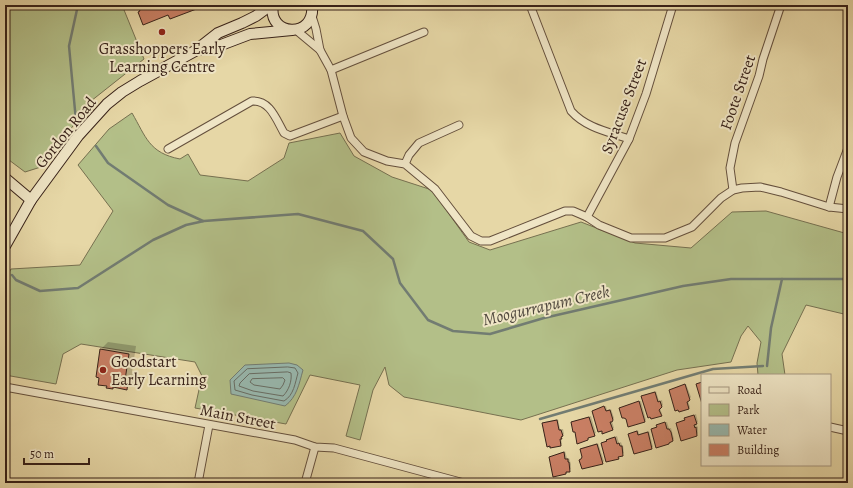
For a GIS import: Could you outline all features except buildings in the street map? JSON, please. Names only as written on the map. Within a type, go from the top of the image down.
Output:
[{"type":"street","points":[[272,5],[273,16],[276,22],[286,29],[294,30],[306,25],[312,11],[320,5]]},
{"type":"street","name":"Gordon Road","points":[[5,246],[31,200],[78,136],[107,104],[122,92],[140,81],[195,51],[218,33],[249,19],[272,5]]},
{"type":"street","points":[[530,5],[570,112],[586,124],[629,139]]},
{"type":"street","name":"Syracuse Street","points":[[588,217],[629,139],[646,94],[674,5]]},
{"type":"street","name":"Foote Street","points":[[733,190],[730,168],[735,143],[759,76],[781,5]]},
{"type":"street","points":[[312,11],[320,50],[331,70],[343,116],[351,138],[364,152],[387,161],[405,164],[435,189],[471,236],[481,241],[490,241],[565,211],[573,211],[588,217],[599,225],[631,238],[665,238],[692,227],[721,198],[733,190],[742,188],[760,187],[829,206],[848,209]]},
{"type":"street","points":[[294,30],[320,50]]},
{"type":"street","name":"Gordon Road","points":[[195,51],[221,45],[250,34],[294,30]]},
{"type":"street","points":[[331,70],[424,32]]},
{"type":"street","points":[[168,149],[252,101],[260,102],[268,106],[287,136],[343,116]]},
{"type":"street","points":[[405,164],[409,155],[419,143],[459,125]]},
{"type":"street","points":[[829,206],[837,177],[848,148]]},
{"type":"street","points":[[5,178],[31,200]]},
{"type":"street","name":"Main Street","points":[[5,387],[295,440],[315,447],[334,448],[464,483]]},
{"type":"street","points":[[198,483],[209,425]]},
{"type":"street","points":[[831,427],[848,431]]},
{"type":"street","points":[[305,483],[315,447]]},
{"type":"green space","points":[[5,5],[122,5],[144,59],[91,101],[44,166],[25,172],[5,157]]},
{"type":"green space","points":[[132,113],[145,137],[161,153],[180,159],[188,154],[200,175],[248,181],[284,158],[289,143],[340,133],[354,156],[392,177],[432,190],[469,242],[490,250],[581,222],[635,243],[691,248],[732,212],[766,211],[848,234],[848,315],[806,305],[782,354],[785,374],[758,374],[757,363],[761,342],[748,326],[741,336],[731,362],[677,370],[521,420],[404,397],[389,385],[385,367],[373,390],[360,440],[346,436],[360,385],[310,375],[286,424],[195,408],[202,376],[195,362],[81,344],[63,354],[56,384],[5,375],[5,280],[11,269],[80,265],[113,211],[78,165],[109,129]]},
{"type":"water","points":[[289,363],[297,365],[303,370],[295,394],[285,406],[231,394],[230,380],[245,365]]},
{"type":"waterway","points":[[76,121],[69,46],[78,5]]},
{"type":"waterway","name":"Moogurrapum Creek","points":[[96,146],[108,163],[168,205],[203,221]]},
{"type":"waterway","name":"Moogurrapum Creek","points":[[12,275],[16,280],[40,291],[78,288],[153,240],[186,225],[204,221],[298,214],[363,231],[393,259],[400,283],[428,320],[453,331],[490,334],[544,318],[683,286],[731,279],[848,279]]},
{"type":"waterway","points":[[767,366],[771,328],[782,279]]},
{"type":"waterway","points":[[540,419],[713,369],[763,366]]},
{"type":"place","name":"Grasshoppers Early Learning Centre","points":[[162,32]]},
{"type":"place","name":"Goodstart Early Learning","points":[[103,370]]}]
